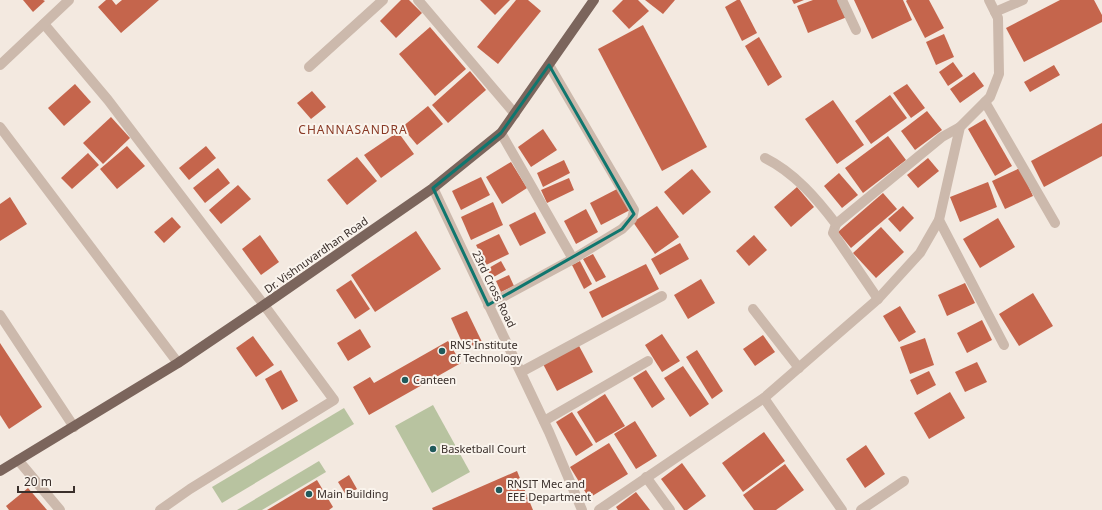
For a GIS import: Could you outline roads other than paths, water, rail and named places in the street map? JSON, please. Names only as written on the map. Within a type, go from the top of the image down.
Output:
[{"type":"main road","name":"Dr. Vishnuvardhan Road","points":[[0,471],[178,363],[433,188],[500,133],[515,114],[594,0]]},
{"type":"street","points":[[0,65],[69,0]]},
{"type":"street","points":[[309,67],[383,0]]},
{"type":"street","points":[[418,0],[515,114]]},
{"type":"street","points":[[842,0],[856,30]]},
{"type":"street","points":[[878,299],[834,233],[836,224],[942,137],[960,127],[990,97],[999,74],[998,18],[989,0]]},
{"type":"street","points":[[995,12],[1023,0]]},
{"type":"street","points":[[44,24],[108,100],[264,305],[334,400],[190,489],[160,510]]},
{"type":"street","points":[[488,304],[573,259],[622,229],[632,219],[634,210],[549,65]]},
{"type":"street","points":[[985,102],[1055,223]]},
{"type":"street","points":[[0,127],[178,363]]},
{"type":"street","points":[[599,510],[764,398],[878,299],[920,253],[939,220],[960,127]]},
{"type":"street","points":[[500,133],[573,259]]},
{"type":"street","points":[[765,158],[788,172],[802,184],[817,199],[836,224]]},
{"type":"street","name":"23rd Cross Road","points":[[433,188],[544,421],[582,510]]},
{"type":"street","points":[[939,220],[1004,345]]},
{"type":"street","points":[[521,372],[662,296]]},
{"type":"street","points":[[753,309],[799,368]]},
{"type":"street","points":[[0,315],[74,427]]},
{"type":"street","points":[[544,421],[648,361]]},
{"type":"street","points":[[764,398],[842,510]]},
{"type":"street","points":[[18,460],[60,510]]},
{"type":"street","points":[[646,478],[670,510]]},
{"type":"street","points":[[861,510],[904,481]]},
{"type":"place","name":"RNS Institute of Technology","points":[[442,351]]},
{"type":"place","name":"Canteen","points":[[405,380]]},
{"type":"place","name":"Basketball Court","points":[[433,449]]},
{"type":"place","name":"RNSIT Mec and EEE Department","points":[[499,490]]},
{"type":"place","name":"Main Building","points":[[309,494]]},
{"type":"district","name":"CHANNASANDRA","points":[[353,130]]}]
